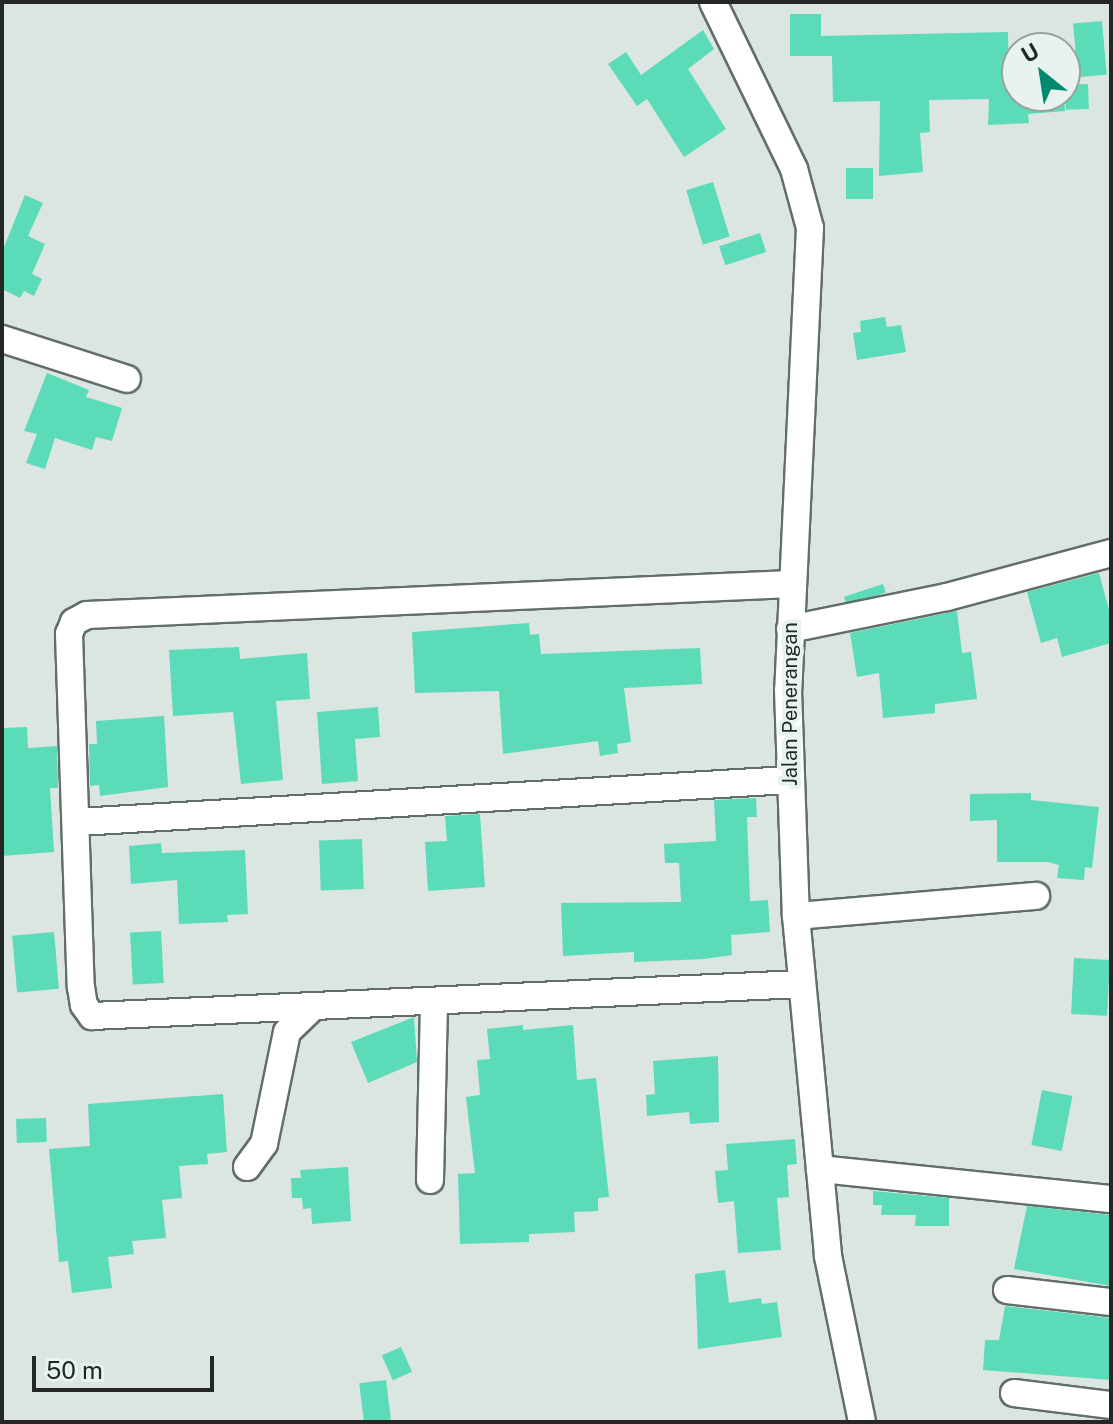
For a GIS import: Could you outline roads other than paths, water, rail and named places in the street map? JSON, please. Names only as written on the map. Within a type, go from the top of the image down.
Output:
[{"type":"street","name":"Jalan Penerangan","points":[[713,2],[789,157],[810,228],[812,262],[791,584],[790,780],[801,984],[820,1169],[837,1313],[862,1422]]},
{"type":"street","points":[[2,339],[127,379]]},
{"type":"street","points":[[790,629],[947,597],[1111,553]]},
{"type":"street","points":[[791,584],[78,618],[69,634],[78,822],[81,987],[84,1005],[92,1016],[801,984]]},
{"type":"street","points":[[78,822],[790,780]]},
{"type":"street","points":[[796,916],[1036,896]]},
{"type":"street","points":[[430,1180],[434,1002]]},
{"type":"street","points":[[247,1167],[264,1144],[289,1026],[312,1008]]},
{"type":"street","points":[[820,1169],[1111,1199]]},
{"type":"street","points":[[1007,1290],[1111,1302]]},
{"type":"street","points":[[1014,1393],[1111,1405]]}]
